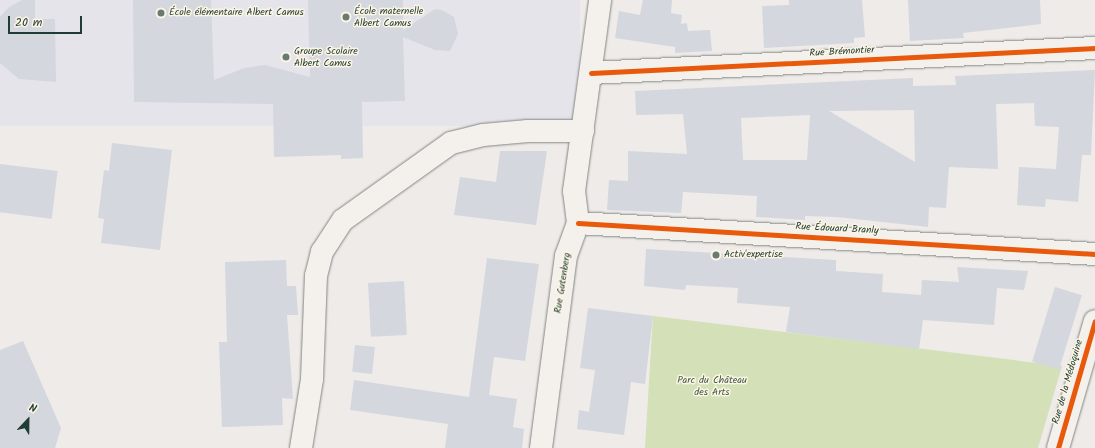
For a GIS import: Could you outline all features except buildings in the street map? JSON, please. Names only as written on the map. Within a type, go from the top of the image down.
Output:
[{"type":"street","name":"Rue Gutenberg","points":[[541,448],[566,256],[578,223],[574,191],[600,0]]},
{"type":"street","name":"Rue Brémontier","points":[[590,73],[1095,48]]},
{"type":"street","points":[[301,448],[312,379],[316,276],[322,252],[343,220],[451,143],[520,132],[583,131]]},
{"type":"street","name":"Rue Édouard Branly","points":[[578,223],[1095,254]]},
{"type":"street","name":"Rue de la Médoquine","points":[[1058,448],[1095,321]]},
{"type":"shaded area","name":"Groupe Scolaire Albert Camus","points":[[0,0],[580,0],[580,126],[0,126]]},
{"type":"green space","name":"Parc du Château des Arts","points":[[653,316],[1062,366],[1038,448],[645,448]]},
{"type":"cycle path","points":[[591,73],[1095,48]]},
{"type":"cycle path","points":[[578,223],[1095,254]]},
{"type":"cycle path","points":[[1058,448],[1095,321]]},
{"type":"place","name":"École élémentaire Albert Camus","points":[[161,13]]},
{"type":"place","name":"École maternelle Albert Camus","points":[[346,17]]},
{"type":"place","name":"Groupe Scolaire Albert Camus","points":[[286,57]]},
{"type":"place","name":"Activ'expertise","points":[[716,255]]}]
